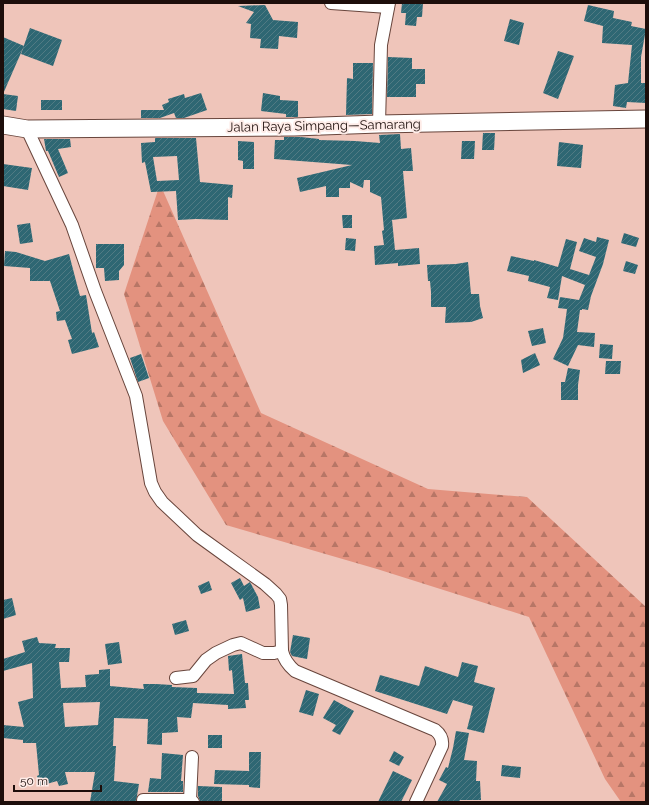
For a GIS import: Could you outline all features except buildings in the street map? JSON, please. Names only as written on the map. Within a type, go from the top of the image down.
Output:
[{"type":"main road","name":"Jalan Raya Simpang—Samarang","points":[[3,125],[27,129],[294,127],[646,119]]},
{"type":"street","points":[[330,3],[389,5],[381,45],[379,124]]},
{"type":"street","points":[[27,129],[72,225],[95,291],[136,396],[151,483],[154,492],[162,502],[197,535],[252,574],[280,599],[282,651],[286,662],[295,671],[396,713],[435,730],[438,733],[442,738],[442,746],[416,802]]},
{"type":"street","points":[[176,678],[193,676],[206,660],[216,653],[233,645],[241,643],[263,654],[274,654],[282,651]]},
{"type":"street","points":[[143,800],[192,801],[192,757]]},
{"type":"green space","points":[[160,184],[261,413],[428,489],[527,497],[646,607],[646,802],[621,802],[605,779],[529,617],[377,569],[226,525],[163,421],[124,294]]}]
